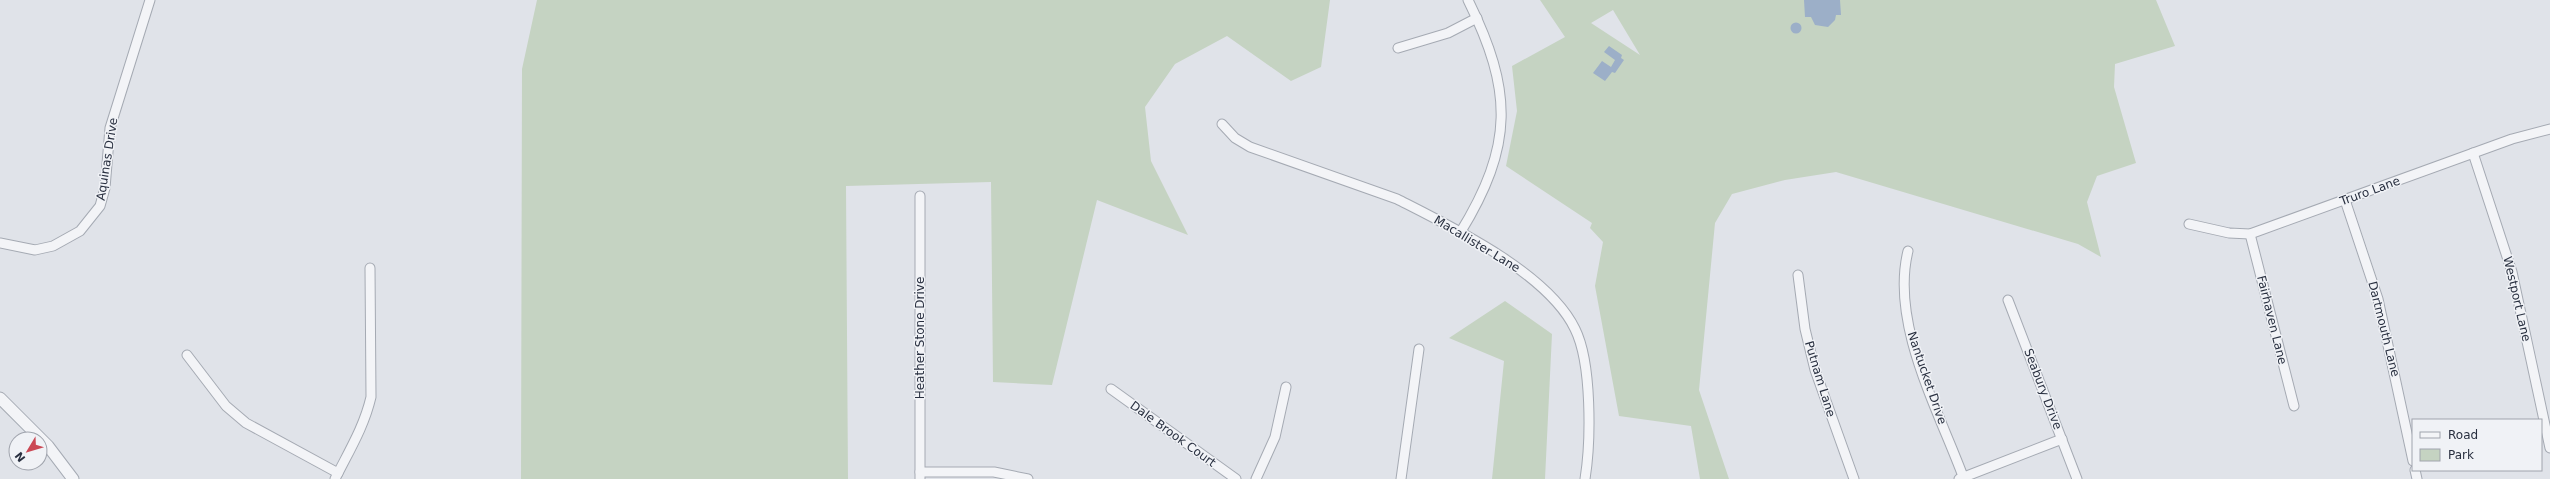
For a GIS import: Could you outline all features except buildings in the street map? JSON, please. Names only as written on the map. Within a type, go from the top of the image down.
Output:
[{"type":"street","name":"Aquinas Drive","points":[[0,244],[35,250],[53,246],[80,231],[100,206],[105,188],[110,128],[150,0]]},
{"type":"street","points":[[1460,233],[1487,186],[1497,156],[1502,130],[1500,92],[1496,70],[1485,35],[1468,0]]},
{"type":"street","points":[[1398,48],[1448,33],[1477,18]]},
{"type":"street","name":"Macallister Lane","points":[[1222,124],[1235,138],[1250,147],[1397,199],[1460,233],[1538,282],[1554,298],[1576,330],[1586,365],[1588,447],[1585,479]]},
{"type":"street","name":"Truro Lane","points":[[2189,224],[2229,233],[2250,234],[2522,135],[2550,129]]},
{"type":"street","name":"Westport Lane","points":[[2473,153],[2512,272],[2550,448]]},
{"type":"street","name":"Heather Stone Drive","points":[[920,196],[920,475]]},
{"type":"street","name":"Dartmouth Lane","points":[[2345,200],[2378,299],[2412,456]]},
{"type":"street","name":"Fairhaven Lane","points":[[2250,234],[2294,406]]},
{"type":"street","name":"Nantucket Drive","points":[[1908,251],[1903,271],[1903,290],[1911,334],[1924,375],[1962,478]]},
{"type":"street","points":[[187,355],[226,406],[246,423],[336,476],[356,440],[366,417],[371,397],[370,268]]},
{"type":"street","name":"Putnam Lane","points":[[1798,276],[1805,329],[1815,370],[1854,479]]},
{"type":"street","name":"Seabury Drive","points":[[2008,300],[2077,479]]},
{"type":"street","points":[[1401,479],[1419,350]]},
{"type":"street","points":[[1256,479],[1275,437],[1286,387]]},
{"type":"street","name":"Dale Brook Court","points":[[1111,389],[1236,479]]},
{"type":"street","points":[[0,398],[48,446],[73,479]]},
{"type":"street","points":[[1962,478],[2062,439]]},
{"type":"street","points":[[920,475],[994,472],[1028,479]]},
{"type":"green space","points":[[537,0],[1330,0],[1321,67],[1291,81],[1227,36],[1175,64],[1145,107],[1151,161],[1188,235],[1097,200],[1052,385],[993,382],[991,182],[846,186],[848,479],[521,479],[522,69]]},
{"type":"green space","points":[[1540,0],[2156,0],[2175,46],[2115,64],[2114,87],[2136,163],[2097,176],[2087,202],[2101,257],[2078,244],[1836,172],[1785,180],[1732,194],[1715,223],[1699,390],[1729,479],[1700,479],[1691,426],[1619,416],[1595,286],[1603,242],[1590,228],[1592,223],[1506,166],[1517,111],[1512,66],[1565,37]],"holes":[[[1613,10],[1640,55],[1591,23]]]},
{"type":"green space","points":[[1505,301],[1552,334],[1545,479],[1492,479],[1504,361],[1449,338]]},
{"type":"water","points":[[1804,0],[1840,0],[1841,15],[1836,15],[1835,20],[1828,27],[1815,25],[1811,17],[1805,17]]},
{"type":"water","points":[[1796,22],[1800,24],[1802,28],[1800,32],[1796,34],[1792,32],[1790,28],[1792,24]]},
{"type":"water","points":[[1609,46],[1622,55],[1621,58],[1624,60],[1615,73],[1612,72],[1605,81],[1593,73],[1602,61],[1611,67],[1615,60],[1604,52]]}]
